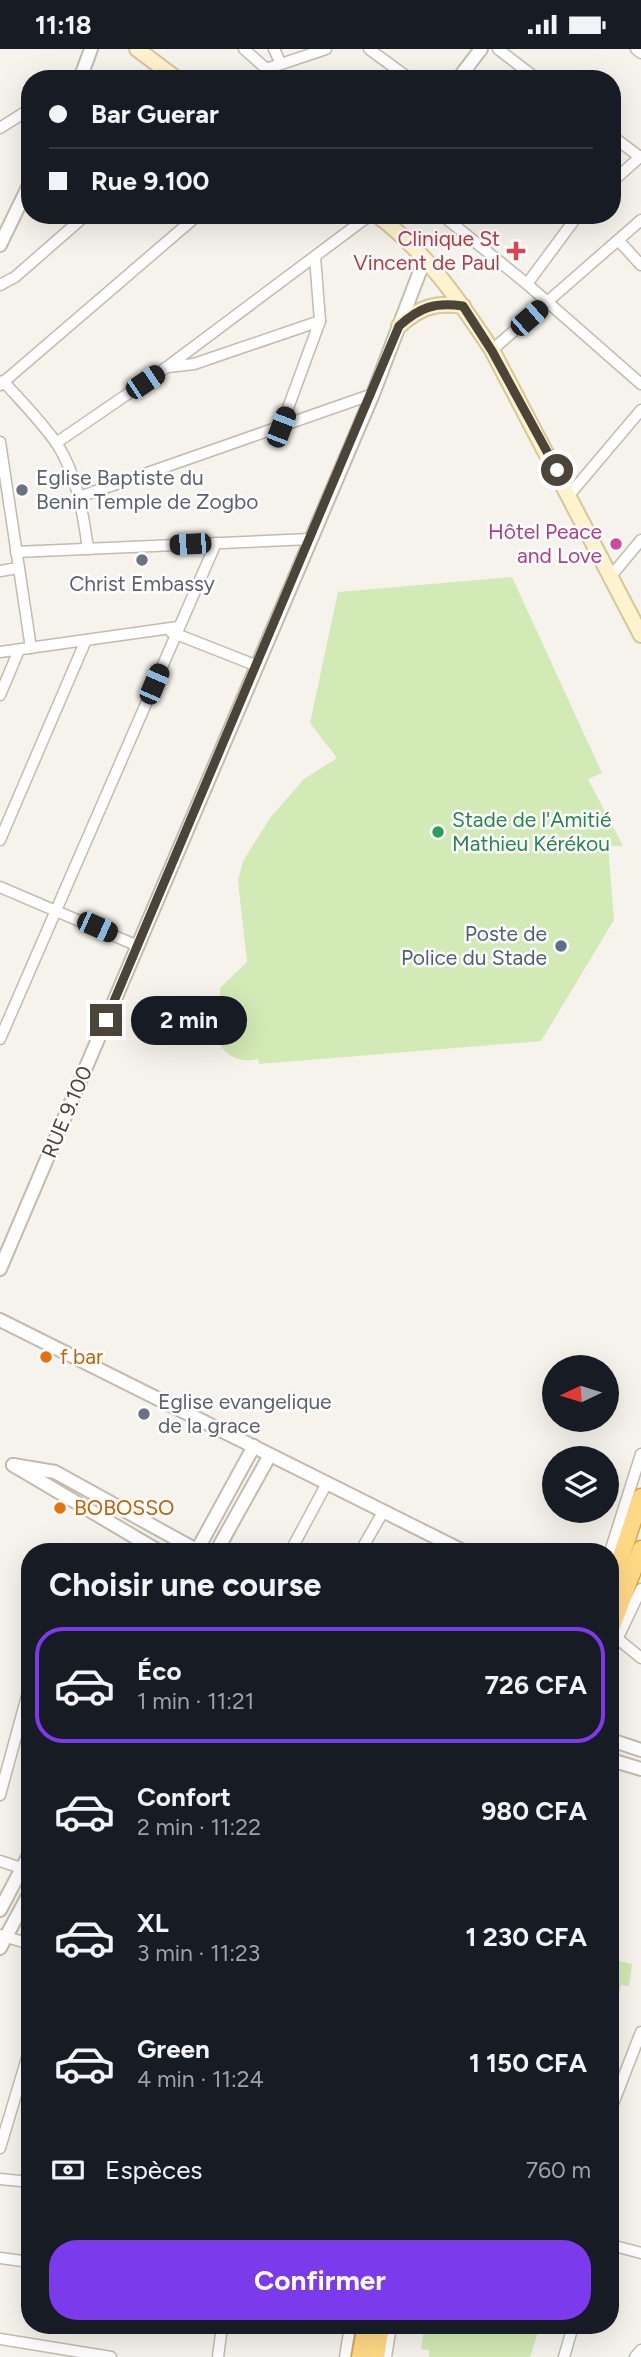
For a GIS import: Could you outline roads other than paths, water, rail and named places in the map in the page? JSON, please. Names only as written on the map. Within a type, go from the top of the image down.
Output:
[{"type":"highway","points":[[619,1563],[641,1497]]},
{"type":"highway","points":[[619,1618],[641,1549]]},
{"type":"highway","points":[[360,2357],[364,2334]]},
{"type":"highway","points":[[376,2357],[380,2334]]},
{"type":"main road","points":[[137,49],[165,70]]},
{"type":"main road","points":[[387,224],[425,258],[463,306],[492,351],[570,494],[641,635]]},
{"type":"main road","points":[[399,326],[427,306],[447,303],[463,306]]},
{"type":"street","points":[[82,70],[91,49]]},
{"type":"street","points":[[244,49],[266,69],[326,49]]},
{"type":"street","points":[[274,49],[281,64]]},
{"type":"street","points":[[369,49],[398,70]]},
{"type":"street","points":[[465,70],[481,49]]},
{"type":"street","points":[[498,49],[525,70]]},
{"type":"street","points":[[636,49],[641,53]]},
{"type":"street","points":[[0,128],[21,115]]},
{"type":"street","points":[[621,142],[640,156],[621,174]]},
{"type":"street","points":[[0,245],[21,202]]},
{"type":"street","points":[[492,351],[641,220]]},
{"type":"street","points":[[0,285],[15,277],[76,224]]},
{"type":"street","points":[[88,549],[79,497],[56,443],[1,383],[187,224]]},
{"type":"street","points":[[56,443],[167,367],[358,224]]},
{"type":"street","points":[[453,224],[527,284],[641,384]]},
{"type":"street","points":[[527,284],[571,224]]},
{"type":"street","points":[[619,241],[641,265]]},
{"type":"street","points":[[281,427],[320,321],[315,257]]},
{"type":"street","name":"RUE 9.100","points":[[0,1269],[373,394],[425,258]]},
{"type":"street","points":[[167,367],[194,364],[320,321]]},
{"type":"street","points":[[79,497],[373,394]]},
{"type":"street","points":[[570,494],[641,410]]},
{"type":"street","points":[[0,442],[3,492],[16,552],[31,648]]},
{"type":"street","points":[[16,552],[310,539]]},
{"type":"street","points":[[611,576],[641,540]]},
{"type":"street","points":[[0,1039],[216,543]]},
{"type":"street","points":[[0,571],[18,568]]},
{"type":"street","points":[[0,652],[164,629],[177,631],[255,666]]},
{"type":"street","points":[[0,840],[86,640]]},
{"type":"street","points":[[0,695],[19,650]]},
{"type":"street","points":[[0,887],[138,946]]},
{"type":"street","points":[[0,1320],[443,1543]]},
{"type":"street","points":[[203,1543],[254,1446]]},
{"type":"street","points":[[613,1543],[641,1454]]},
{"type":"street","points":[[221,1543],[270,1455]]},
{"type":"street","points":[[144,1543],[13,1465],[55,1472],[182,1543]]},
{"type":"street","points":[[295,1543],[327,1483]]},
{"type":"street","points":[[103,1520],[112,1503]]},
{"type":"street","points":[[365,1543],[383,1512]]},
{"type":"street","points":[[619,1626],[641,1589]]},
{"type":"street","points":[[619,1638],[641,1658]]},
{"type":"street","points":[[0,1795],[21,1718]]},
{"type":"street","points":[[619,1743],[641,1750]]},
{"type":"street","points":[[619,1762],[641,1769]]},
{"type":"street","points":[[0,1861],[21,1869]]},
{"type":"street","points":[[0,1910],[21,1876]]},
{"type":"street","points":[[21,1907],[2,1939],[21,1942]]},
{"type":"street","points":[[619,2088],[641,2032]]},
{"type":"street","points":[[0,2148],[21,2078]]},
{"type":"street","points":[[0,2179],[21,2181]]},
{"type":"street","points":[[619,2247],[641,2253]]},
{"type":"street","points":[[0,2258],[21,2261]]},
{"type":"street","points":[[218,2357],[221,2334]]},
{"type":"street","points":[[345,2357],[349,2334]]},
{"type":"street","points":[[386,2357],[390,2334]]},
{"type":"street","points":[[564,2357],[571,2334]]},
{"type":"street","points":[[0,2339],[111,2357]]},
{"type":"street","points":[[635,2357],[641,2350]]},
{"type":"place","name":"Clinique St Vincent de Paul","points":[[516,251]]},
{"type":"place","name":"Eglise Baptiste du Benin Temple de Zogbo","points":[[22,490]]},
{"type":"place","name":"Hôtel Peace and Love","points":[[616,544]]},
{"type":"place","name":"Christ Embassy","points":[[142,560]]},
{"type":"place","name":"Stade de l'Amitié Mathieu Kérékou","points":[[438,832]]},
{"type":"place","name":"Poste de Police du Stade","points":[[561,946]]},
{"type":"place","name":"f bar","points":[[46,1357]]},
{"type":"place","name":"Eglise evangelique de la grace","points":[[144,1414]]},
{"type":"place","name":"BOBOSSO","points":[[60,1508]]}]
